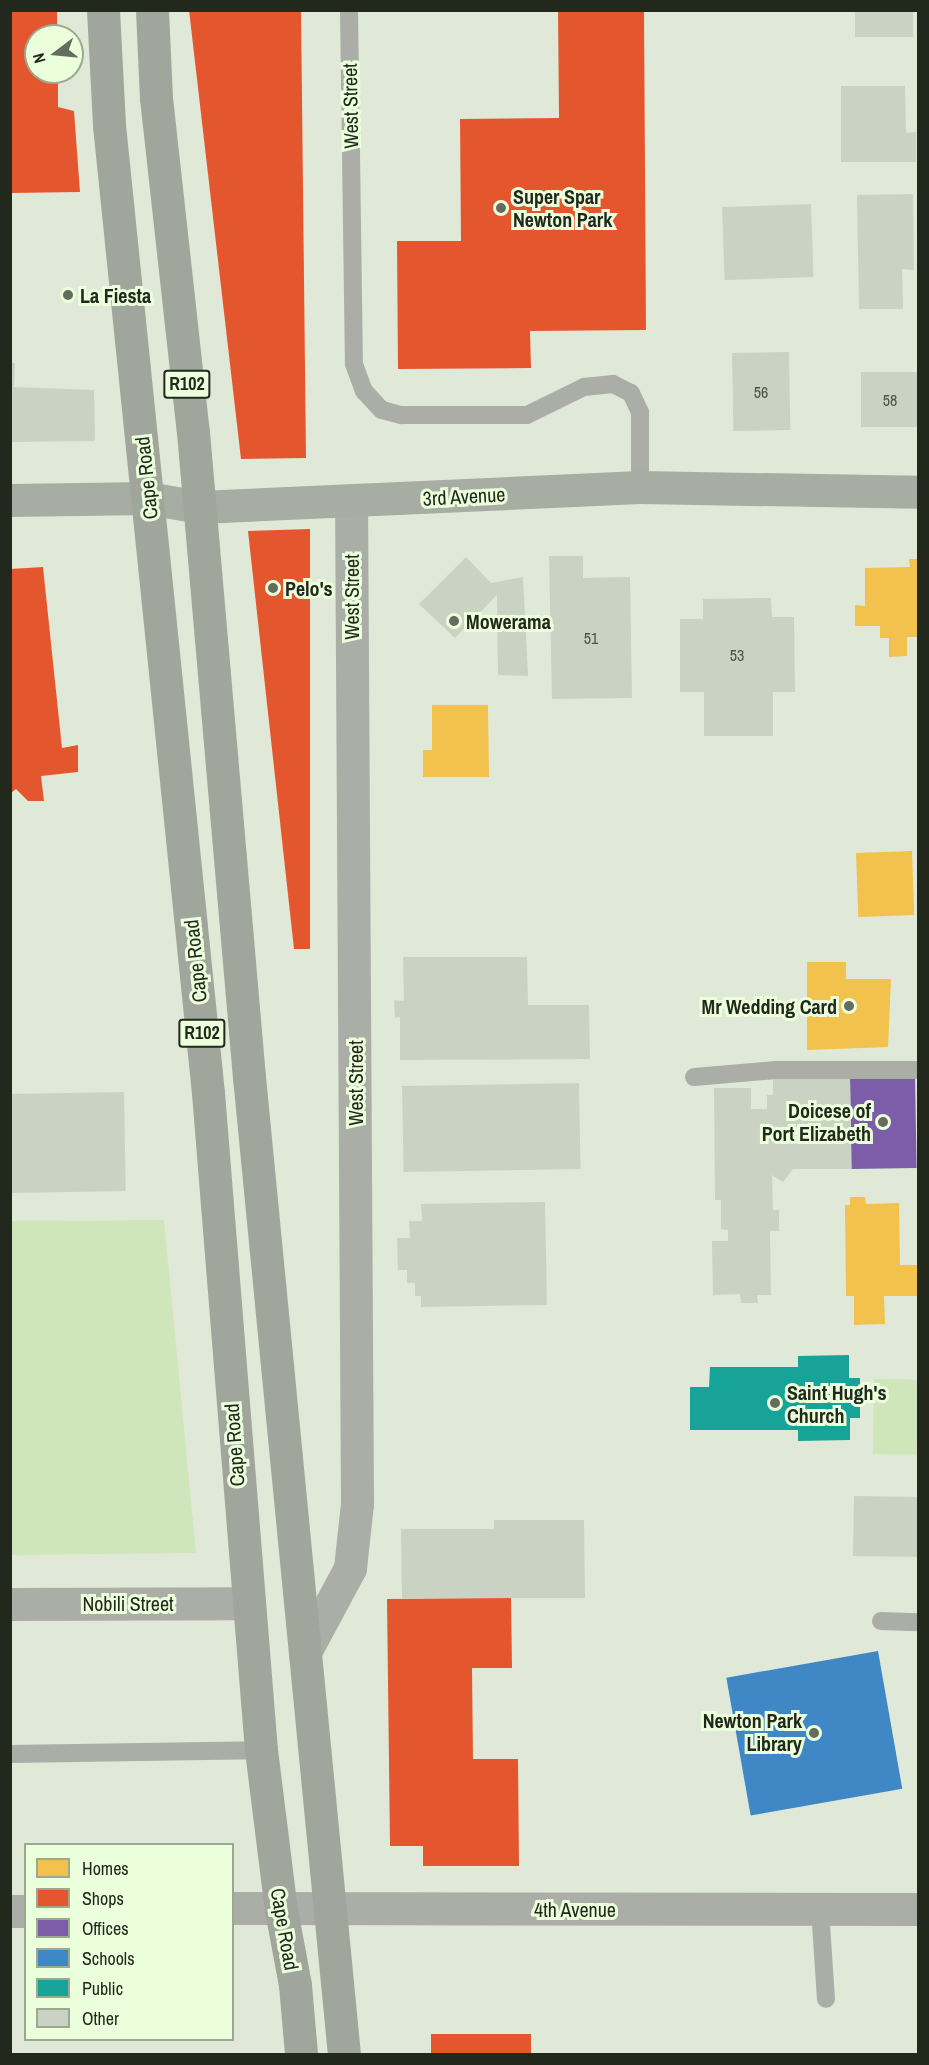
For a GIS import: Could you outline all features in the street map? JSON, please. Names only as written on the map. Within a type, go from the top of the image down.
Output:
[{"type":"main road","name":"Cape Road","points":[[103,10],[109,125],[208,1092],[246,1603],[261,1750],[281,1910],[295,1984],[301,2055]]},
{"type":"main road","name":"R102","points":[[152,10],[156,98],[199,507],[250,1088],[332,1909],[344,2055]]},
{"type":"street","name":"3rd Avenue","points":[[10,500],[148,498],[199,507],[640,488],[918,492]]},
{"type":"street","name":"West Street","points":[[305,1652],[352,1563],[357,1504],[351,502]]},
{"type":"street","name":"Nobili Street","points":[[10,1604],[246,1603]]},
{"type":"street","name":"4th Avenue","points":[[234,1908],[281,1910],[918,1909]]},
{"type":"lane","name":"West Street","points":[[349,10],[354,364],[364,391],[382,410],[401,415],[527,415],[590,385],[613,384],[631,393],[640,412],[640,488]]},
{"type":"lane","points":[[694,1077],[776,1071],[918,1070]]},
{"type":"lane","points":[[881,1621],[918,1622]]},
{"type":"lane","points":[[10,1754],[261,1750]]},
{"type":"lane","points":[[820,1909],[826,1999]]},
{"type":"green space","points":[[164,1220],[196,1553],[11,1555],[11,1221]]},
{"type":"green space","points":[[874,1379],[918,1380],[917,1455],[873,1454]]},
{"type":"building: Homes","points":[[909,559],[918,559],[918,637],[907,637],[907,656],[889,657],[889,638],[880,638],[880,626],[855,626],[855,605],[865,606],[865,568],[910,567]]},
{"type":"building: Homes","points":[[432,705],[488,705],[489,777],[423,777],[423,750],[432,750]]},
{"type":"building: Homes","points":[[912,851],[914,915],[858,917],[856,853]]},
{"type":"building: Homes","name":"Mr Wedding Card","points":[[807,962],[846,962],[846,979],[891,979],[888,1047],[807,1050]]},
{"type":"building: Homes","points":[[850,1197],[865,1197],[866,1204],[899,1203],[900,1265],[918,1265],[918,1296],[884,1296],[885,1324],[854,1325],[854,1296],[846,1296],[845,1205],[850,1205]]},
{"type":"building: Shops","points":[[10,10],[57,10],[57,24],[24,24],[24,84],[58,84],[58,107],[74,111],[80,192],[10,193]]},
{"type":"building: Shops","points":[[189,10],[301,10],[306,458],[241,459]]},
{"type":"building: Shops","points":[[558,10],[644,10],[646,330],[530,331],[531,368],[398,369],[397,241],[461,241],[460,119],[559,118]]},
{"type":"building: Shops","points":[[310,529],[310,949],[294,949],[248,531]]},
{"type":"building: Shops","points":[[43,567],[62,748],[78,745],[78,772],[41,776],[44,801],[28,801],[16,789],[10,794],[10,569]]},
{"type":"building: Shops","points":[[511,1598],[512,1668],[472,1668],[473,1759],[518,1759],[519,1866],[423,1866],[423,1846],[390,1846],[387,1599]]},
{"type":"building: Shops","points":[[431,2034],[531,2034],[531,2054],[431,2054]]},
{"type":"building: Offices","name":"Doicese of Port Elizabeth","points":[[915,1075],[917,1168],[852,1169],[850,1076]]},
{"type":"building: Schools","name":"Newton Park Library","points":[[878,1651],[902,1789],[751,1816],[726,1678]]},
{"type":"building: Public","name":"Saint Hugh's Church","points":[[849,1355],[849,1378],[860,1378],[860,1418],[850,1418],[850,1440],[798,1441],[798,1430],[690,1430],[690,1387],[709,1387],[710,1367],[798,1367],[798,1356]]},
{"type":"building: Other","points":[[855,10],[913,10],[913,37],[855,37]]},
{"type":"building: Other","points":[[841,86],[905,86],[906,133],[916,132],[916,162],[841,162]]},
{"type":"building: Other","points":[[913,194],[914,270],[902,269],[903,309],[859,309],[857,195]]},
{"type":"building: Other","points":[[811,204],[814,277],[725,280],[722,207]]},
{"type":"building: Other","points":[[789,352],[790,430],[733,431],[732,353]]},
{"type":"building: Other","points":[[10,363],[15,363],[14,387],[94,390],[95,441],[10,442]]},
{"type":"building: Other","points":[[861,372],[918,372],[918,427],[861,427]]},
{"type":"building: Other","points":[[549,556],[583,556],[583,578],[630,577],[632,698],[552,699]]},
{"type":"building: Other","name":"Mowerama","points":[[466,557],[491,583],[523,577],[528,676],[498,675],[497,595],[455,638],[419,604]]},
{"type":"building: Other","points":[[771,598],[772,617],[794,617],[795,692],[773,692],[773,736],[704,736],[704,692],[680,692],[680,619],[703,619],[703,599]]},
{"type":"building: Other","points":[[403,957],[527,957],[528,1005],[589,1005],[590,1059],[400,1060],[400,1017],[395,1018],[394,1000],[404,1001]]},
{"type":"building: Other","points":[[773,1077],[850,1077],[851,1169],[793,1169],[783,1182],[772,1175],[773,1210],[779,1210],[779,1231],[770,1231],[771,1295],[757,1295],[758,1303],[741,1303],[740,1294],[713,1295],[712,1241],[728,1241],[728,1230],[721,1229],[721,1200],[715,1200],[714,1088],[751,1088],[751,1109],[767,1109],[767,1095],[773,1095]]},
{"type":"building: Other","points":[[579,1083],[581,1169],[404,1172],[402,1086]]},
{"type":"building: Other","points":[[124,1092],[126,1191],[12,1193],[10,1094]]},
{"type":"building: Other","points":[[545,1202],[547,1305],[421,1307],[421,1296],[415,1296],[415,1283],[407,1283],[407,1270],[398,1270],[397,1238],[410,1238],[409,1221],[422,1221],[421,1204]]},
{"type":"building: Other","points":[[854,1496],[918,1497],[917,1557],[853,1556]]},
{"type":"building: Other","points":[[494,1520],[584,1520],[585,1598],[402,1598],[401,1529],[494,1529]]},
{"type":"place","name":"Super Spar Newton Park","points":[[501,208]]},
{"type":"place","name":"La Fiesta","points":[[68,295]]},
{"type":"place","name":"Pelo's","points":[[273,588]]},
{"type":"place","name":"Mowerama","points":[[454,621]]},
{"type":"place","name":"Mr Wedding Card","points":[[849,1006]]},
{"type":"place","name":"Doicese of Port Elizabeth","points":[[883,1122]]},
{"type":"place","name":"Saint Hugh's Church","points":[[775,1403]]},
{"type":"place","name":"Newton Park Library","points":[[814,1733]]}]
